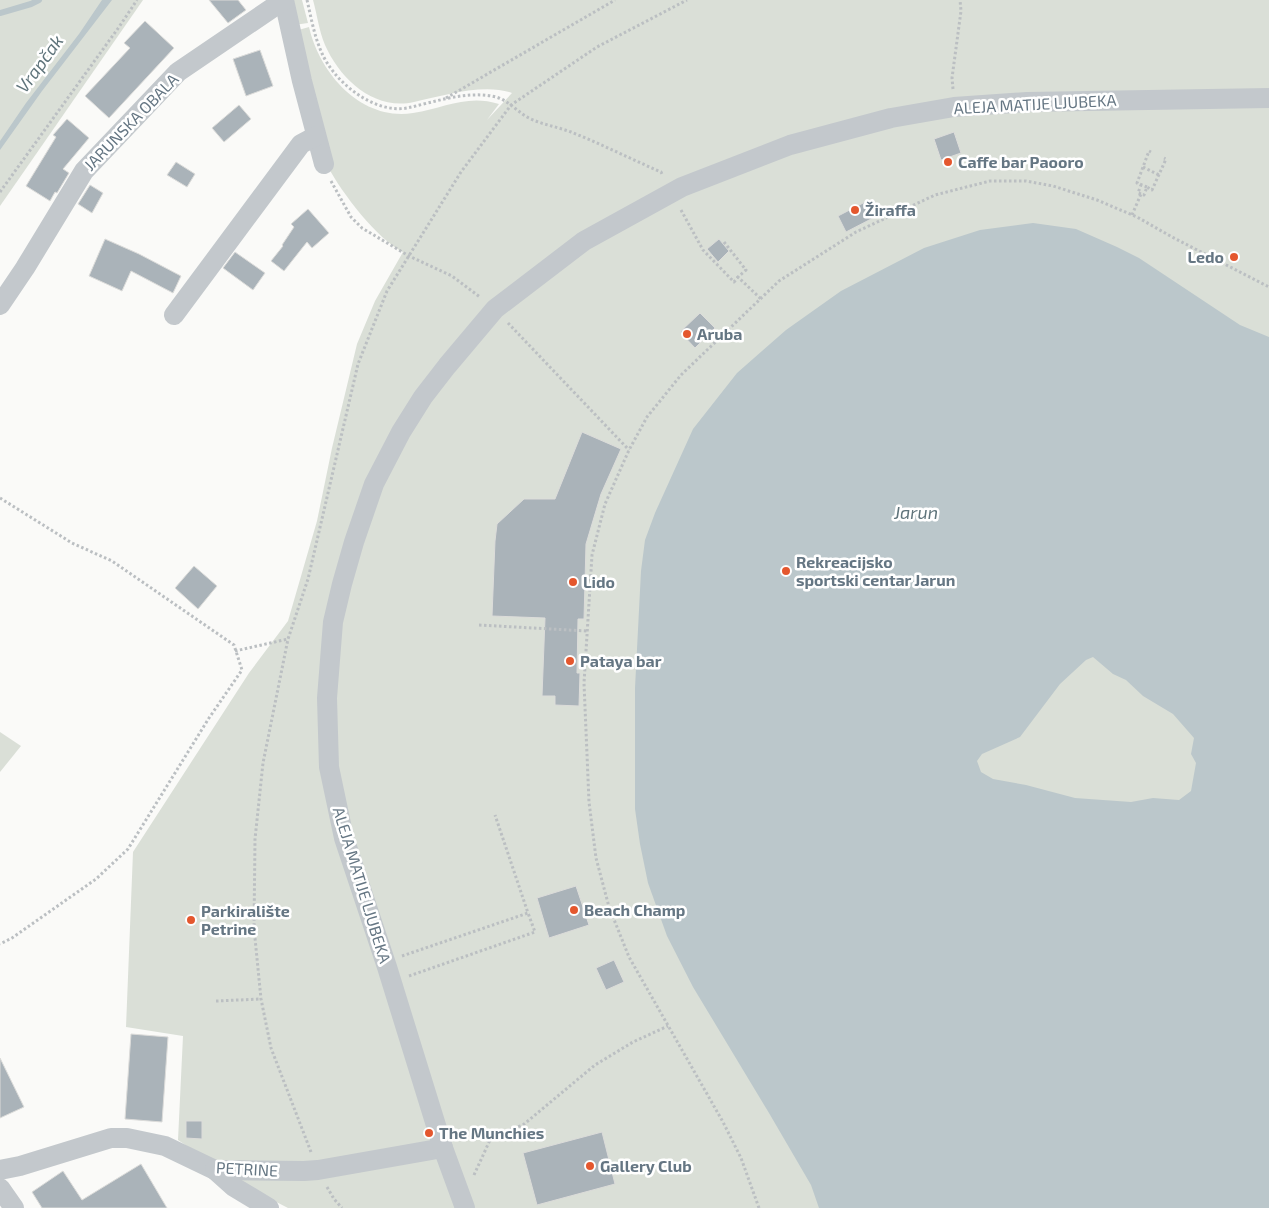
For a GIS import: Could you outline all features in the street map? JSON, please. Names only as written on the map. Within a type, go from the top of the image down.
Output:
[{"type":"street","name":"JARUNSKA OBALA","points":[[0,305],[25,268],[84,171],[178,72],[284,0],[302,81],[324,164]]},
{"type":"street","name":"ALEJA MATIJE LJUBEKA","points":[[465,1208],[344,838],[330,767],[327,698],[333,622],[354,542],[374,484],[401,432],[423,397],[495,310],[584,242],[672,192],[790,145],[891,118],[954,107],[1027,102],[1269,98]]},
{"type":"street","points":[[174,315],[296,150],[301,144],[316,136]]},
{"type":"street","name":"PETRINE","points":[[0,1170],[20,1166],[111,1138],[127,1138],[165,1146],[215,1170],[311,1170],[444,1148]]},
{"type":"street","points":[[215,1170],[234,1187],[269,1208]]},
{"type":"street","points":[[0,1188],[14,1208]]},
{"type":"path","points":[[0,192],[136,0]]},
{"type":"path","points":[[307,0],[321,52],[335,75],[352,91],[373,103],[388,108],[404,108],[443,99],[471,96],[496,98],[511,105],[529,119],[570,132],[661,172]]},
{"type":"path","points":[[443,99],[615,0]]},
{"type":"path","points":[[954,107],[952,78],[962,11],[960,0]]},
{"type":"path","points":[[1152,152],[1149,151],[1137,183],[1152,190],[1166,159],[1164,158]]},
{"type":"path","points":[[324,164],[342,202],[351,217],[362,228],[409,256],[452,276],[484,300]]},
{"type":"path","points":[[1143,167],[1159,175]]},
{"type":"path","points":[[759,1208],[741,1158],[723,1122],[629,957],[609,907],[596,858],[589,802],[584,683],[592,555],[605,504],[629,450],[647,417],[681,375],[779,281],[856,232],[935,194],[990,181],[1026,181],[1053,186],[1097,200],[1132,215],[1269,286]]},
{"type":"path","points":[[1141,185],[1138,193],[1141,194]]},
{"type":"path","points":[[1132,215],[1141,194],[1144,195],[1148,187]]},
{"type":"path","points":[[678,204],[703,250],[734,282],[746,270],[724,242]]},
{"type":"path","points":[[738,277],[761,299]]},
{"type":"path","points":[[502,317],[629,450]]},
{"type":"path","points":[[0,498],[72,543],[112,561],[234,646],[242,670],[209,718],[128,850],[96,879],[12,938],[0,944]]},
{"type":"path","points":[[478,626],[587,631]]},
{"type":"path","points":[[236,651],[288,639]]},
{"type":"path","points":[[392,982],[534,932],[495,815]]},
{"type":"path","points":[[385,962],[528,913]]},
{"type":"path","points":[[216,1001],[261,999]]},
{"type":"path","points":[[470,1184],[490,1140],[498,1134],[523,1126],[595,1065],[633,1042],[668,1026]]},
{"type":"path","points":[[324,1182],[342,1208]]},
{"type":"shaded area","points":[[0,0],[143,0],[0,206]]},
{"type":"shaded area","points":[[290,0],[302,0],[308,23],[294,25]]},
{"type":"shaded area","name":"Rekreacijsko sportski centar Jarun","points":[[313,0],[1269,0],[1269,1208],[288,1208],[247,1187],[178,1140],[183,1036],[126,1027],[133,852],[249,673],[288,621],[317,521],[357,344],[375,301],[403,252],[382,237],[361,214],[328,167],[295,31],[309,27],[314,45],[333,77],[360,102],[376,110],[394,114],[413,113],[477,100],[499,104],[487,120],[512,93],[489,89],[476,90],[399,104],[385,102],[372,97],[360,90],[349,80],[331,58],[323,40]]},
{"type":"shaded area","points":[[0,732],[21,746],[0,772]]},
{"type":"water","points":[[102,0],[112,0],[42,91],[0,150],[0,141]]},
{"type":"water","name":"Jarun","points":[[1033,223],[1076,229],[1139,258],[1240,325],[1269,337],[1269,1208],[819,1208],[811,1185],[693,987],[667,936],[648,883],[635,809],[635,688],[641,571],[645,540],[655,513],[693,429],[737,373],[786,330],[841,291],[924,248],[980,230]],"holes":[[[1093,657],[1113,674],[1126,680],[1143,696],[1173,714],[1194,738],[1191,754],[1196,763],[1191,791],[1179,800],[1153,798],[1131,802],[1075,798],[1026,785],[993,779],[981,772],[977,761],[982,754],[1020,737],[1060,684],[1086,660]]]},
{"type":"building","points":[[209,0],[238,0],[246,10],[228,23]]},
{"type":"building","points":[[145,21],[174,48],[109,118],[85,96],[130,48],[124,43]]},
{"type":"building","points":[[260,50],[273,86],[246,96],[233,59]]},
{"type":"building","points":[[239,105],[251,119],[224,142],[212,128]]},
{"type":"building","points":[[67,119],[89,138],[63,169],[69,173],[50,201],[26,186],[56,137],[53,135]]},
{"type":"building","points":[[954,132],[961,153],[941,160],[934,139]]},
{"type":"building","points":[[176,162],[195,174],[187,187],[167,175]]},
{"type":"building","points":[[90,185],[103,193],[92,213],[78,204]]},
{"type":"building","points":[[867,201],[875,217],[846,232],[838,216]]},
{"type":"building","points":[[308,209],[329,233],[312,248],[307,242],[284,271],[271,261],[283,246],[294,227],[291,224]]},
{"type":"building","points":[[105,239],[181,276],[173,293],[131,271],[122,291],[89,276]]},
{"type":"building","points":[[719,239],[729,251],[718,262],[707,249]]},
{"type":"building","points":[[235,252],[265,273],[253,290],[223,268]]},
{"type":"building","points":[[700,313],[715,328],[695,348],[680,332]]},
{"type":"building","points":[[582,432],[621,449],[601,494],[586,544],[584,619],[578,619],[577,673],[580,673],[579,706],[555,705],[555,696],[542,696],[545,618],[492,616],[495,541],[497,524],[524,499],[555,499]]},
{"type":"building","points":[[194,566],[217,586],[198,609],[175,588]]},
{"type":"building","points":[[576,886],[589,925],[549,938],[537,898]]},
{"type":"building","points":[[614,960],[624,982],[606,990],[596,968]]},
{"type":"building","points":[[131,1034],[168,1037],[162,1122],[125,1119]]},
{"type":"building","points":[[0,1058],[24,1107],[0,1118]]},
{"type":"building","points":[[186,1121],[202,1121],[202,1139],[186,1138]]},
{"type":"building","points":[[602,1132],[615,1184],[537,1205],[523,1153]]},
{"type":"building","points":[[141,1164],[167,1208],[42,1208],[32,1192],[63,1171],[82,1200]]},
{"type":"waterway","points":[[0,13],[39,0]]},
{"type":"place","name":"Caffe bar Paooro","points":[[948,162]]},
{"type":"place","name":"Žiraffa","points":[[855,210]]},
{"type":"place","name":"Ledo","points":[[1234,257]]},
{"type":"place","name":"Aruba","points":[[687,334]]},
{"type":"place","name":"Rekreacijsko sportski centar Jarun","points":[[786,571]]},
{"type":"place","name":"Lido","points":[[573,582]]},
{"type":"place","name":"Pataya bar","points":[[570,661]]},
{"type":"place","name":"Beach Champ","points":[[574,910]]},
{"type":"place","name":"Parkiralište Petrine","points":[[191,920]]},
{"type":"place","name":"The Munchies","points":[[429,1133]]},
{"type":"place","name":"Gallery Club","points":[[590,1166]]},
{"type":"water label","name":"Vrapčak","points":[[40,64]]}]
